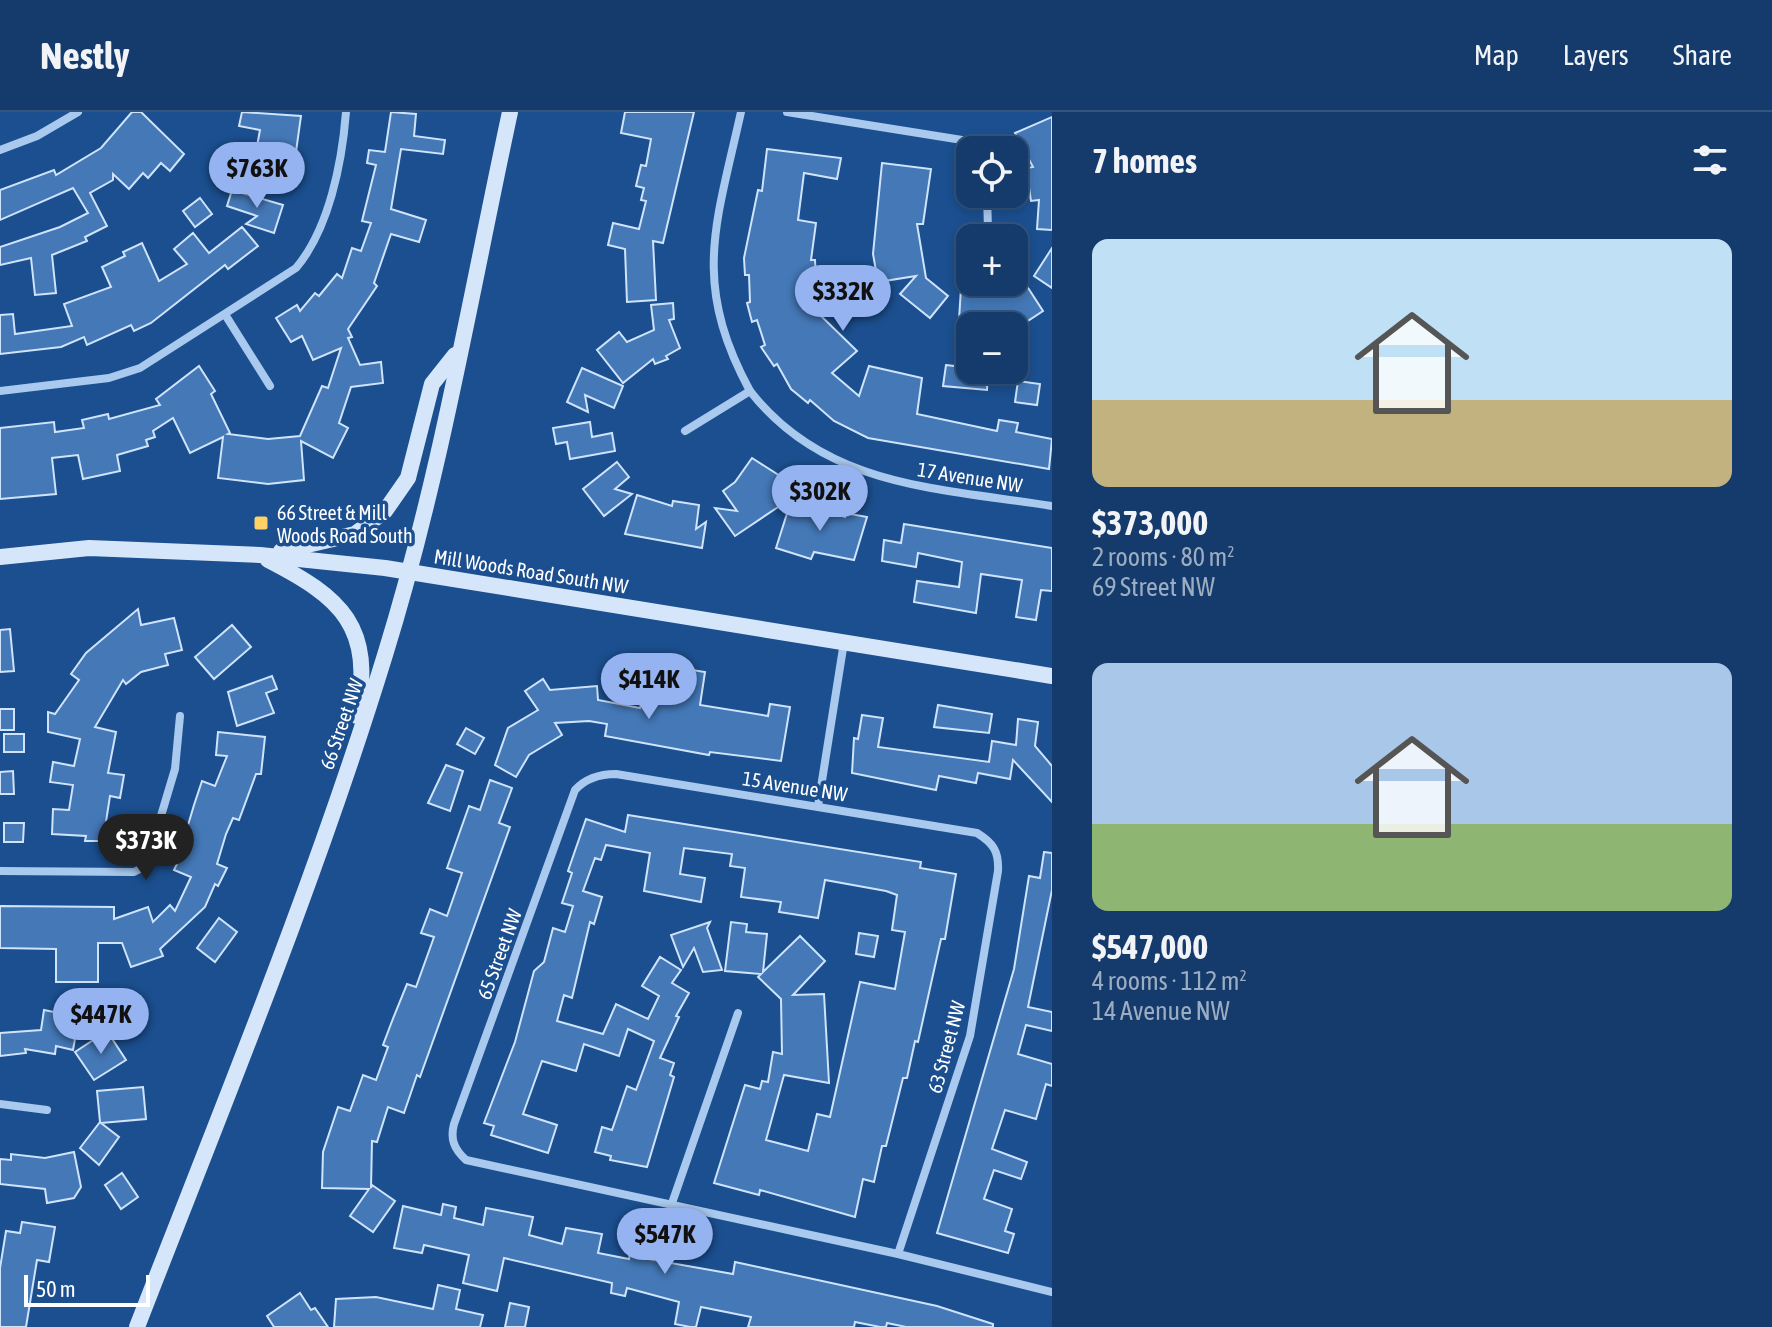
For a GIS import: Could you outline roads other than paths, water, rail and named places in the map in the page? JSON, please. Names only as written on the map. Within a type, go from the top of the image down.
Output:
[{"type":"main road","name":"66 Street NW","points":[[137,1327],[283,950],[386,653],[458,351],[510,112]]},
{"type":"main road","points":[[260,555],[346,537],[375,522],[408,478],[432,384],[458,351]]},
{"type":"main road","name":"Mill Woods Road South NW","points":[[0,557],[89,548],[260,555],[407,571],[1052,676]]},
{"type":"main road","points":[[260,555],[321,589],[336,601],[351,626],[362,672],[347,767]]},
{"type":"street","points":[[0,150],[37,136],[78,112]]},
{"type":"street","points":[[0,391],[124,374],[159,358],[285,277],[313,248],[327,213],[346,112]]},
{"type":"street","points":[[685,431],[750,391],[719,324],[713,285],[715,235],[741,112]]},
{"type":"street","points":[[787,112],[956,139]]},
{"type":"street","points":[[226,316],[270,386]]},
{"type":"street","name":"17 Avenue NW","points":[[750,391],[795,437],[849,468],[886,479],[1052,506]]},
{"type":"street","points":[[818,806],[844,642]]},
{"type":"street","points":[[0,871],[134,872],[146,866],[175,769],[180,716]]},
{"type":"street","name":"15 Avenue NW","points":[[589,779],[616,774],[977,833],[993,843]]},
{"type":"street","name":"65 Street NW","points":[[589,779],[575,790],[451,1134],[454,1146],[466,1160],[671,1206]]},
{"type":"street","name":"63 Street NW","points":[[898,1254],[970,1036],[998,871],[999,858],[993,843]]},
{"type":"street","points":[[738,1013],[671,1206],[898,1254],[1052,1292]]},
{"type":"street","points":[[0,1104],[47,1110]]},
{"type":"place","name":"66 Street & Mill Woods Road South","points":[[261,523]]}]
